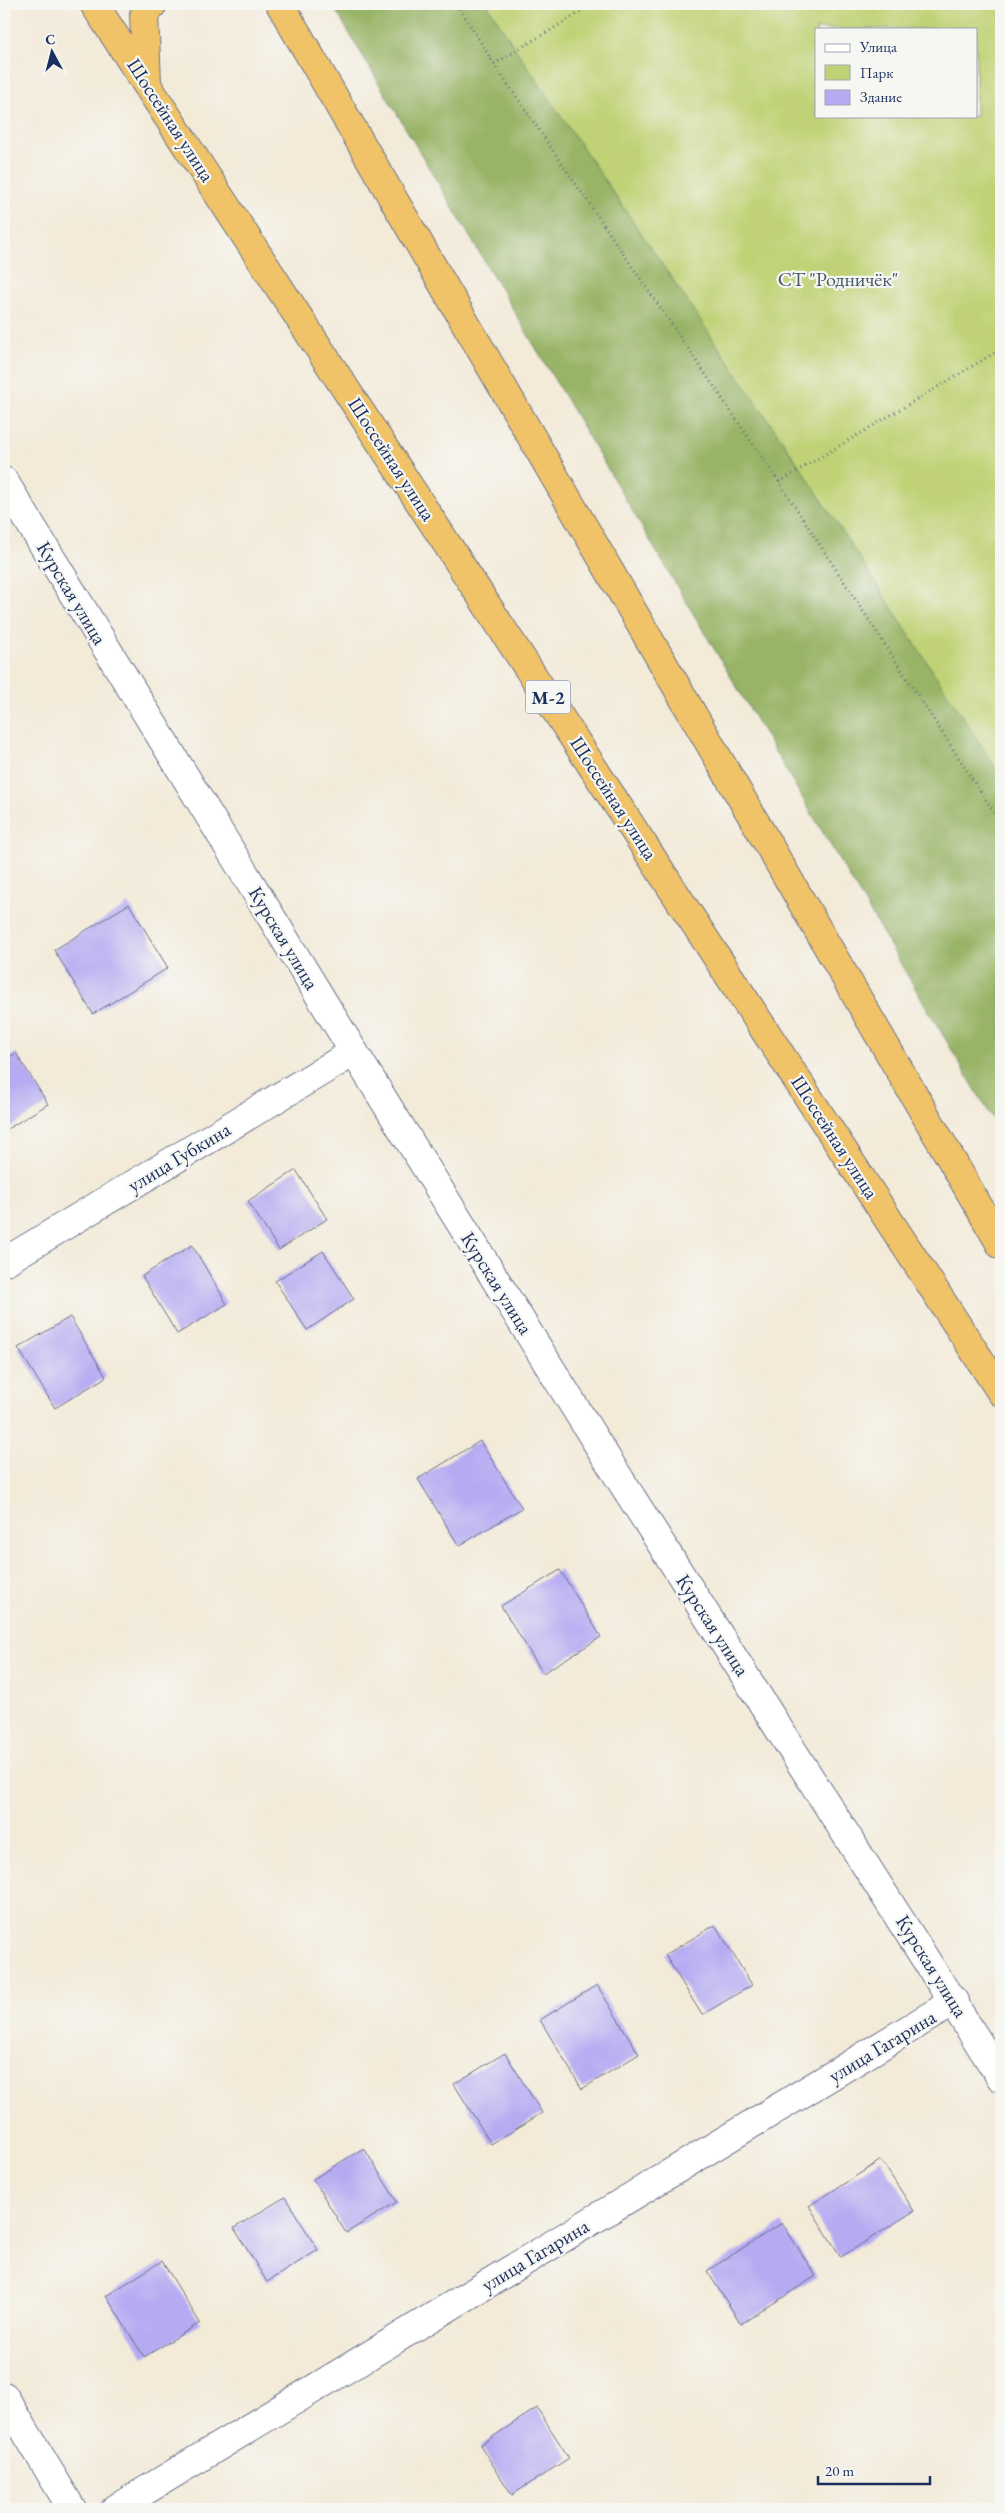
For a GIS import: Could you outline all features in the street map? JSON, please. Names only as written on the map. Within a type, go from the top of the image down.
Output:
[{"type":"highway","name":"Шоссейная улица","points":[[94,4],[1001,1392]]},
{"type":"highway","points":[[147,83],[144,15],[153,4]]},
{"type":"highway","points":[[280,4],[1001,1245]]},
{"type":"street","name":"Курская улица","points":[[4,481],[602,1452],[955,2001],[1001,2078]]},
{"type":"street","name":"улица Губкина","points":[[4,1262],[354,1052]]},
{"type":"street","name":"улица Гагарина","points":[[115,2509],[955,2001]]},
{"type":"street","points":[[4,2396],[72,2509]]},
{"type":"path","points":[[457,4],[494,64],[779,482],[1001,823]]},
{"type":"path","points":[[494,64],[594,4]]},
{"type":"path","points":[[779,482],[1001,349]]},
{"type":"green space","points":[[332,4],[487,4],[516,50],[801,468],[1001,776],[1001,1133]]},
{"type":"green space","name":"СТ \"Родничёк\"","points":[[457,4],[1001,4],[1001,823]]},
{"type":"building","points":[[129,904],[168,968],[93,1014],[54,950]]},
{"type":"building","points":[[16,1053],[48,1104],[4,1131],[4,1060]]},
{"type":"building","points":[[296,1170],[327,1219],[279,1250],[248,1201]]},
{"type":"building","points":[[192,1245],[227,1304],[177,1334],[142,1276]]},
{"type":"building","points":[[323,1251],[354,1299],[307,1330],[275,1281]]},
{"type":"building","points":[[70,1317],[106,1377],[55,1408],[18,1348]]},
{"type":"building","points":[[480,1441],[522,1508],[459,1546],[418,1479]]},
{"type":"building","points":[[560,1570],[601,1637],[543,1673],[501,1606]]},
{"type":"building","points":[[715,1925],[752,1985],[702,2015],[665,1955]]},
{"type":"building","points":[[597,1985],[639,2054],[582,2089],[540,2020]]},
{"type":"building","points":[[505,2053],[542,2113],[491,2144],[454,2084]]},
{"type":"building","points":[[364,2148],[397,2202],[346,2233],[313,2179]]},
{"type":"building","points":[[881,2160],[914,2211],[841,2257],[809,2206]]},
{"type":"building","points":[[285,2197],[318,2250],[267,2282],[234,2228]]},
{"type":"building","points":[[782,2223],[816,2276],[741,2324],[707,2271]]},
{"type":"building","points":[[162,2261],[200,2323],[144,2357],[106,2296]]},
{"type":"building","points":[[537,2408],[569,2458],[512,2495],[480,2445]]}]
